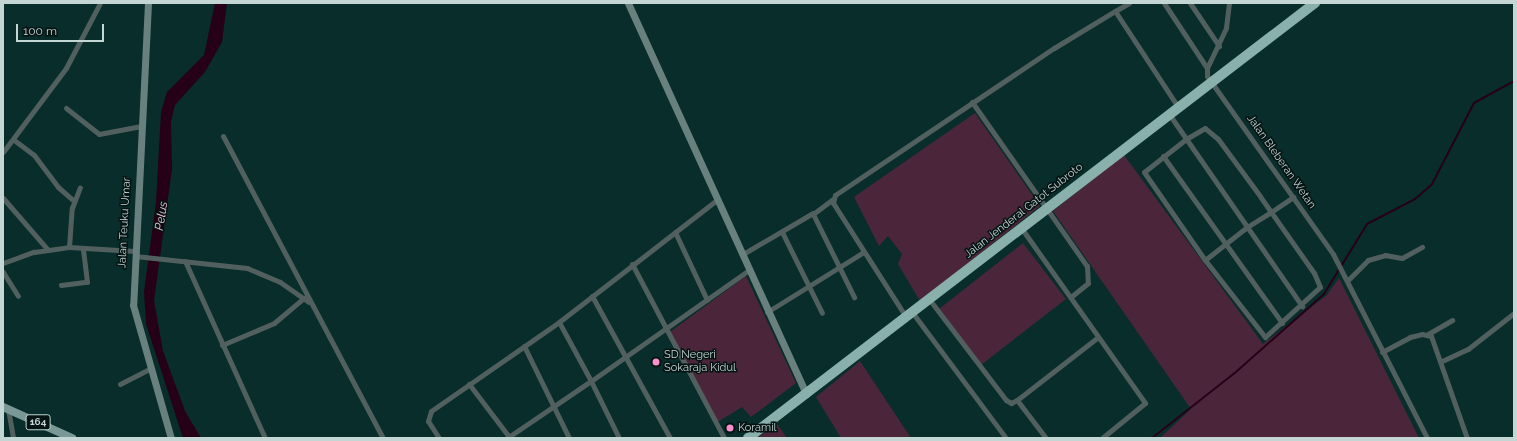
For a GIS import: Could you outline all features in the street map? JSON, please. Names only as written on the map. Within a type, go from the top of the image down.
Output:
[{"type":"highway","name":"Jalan Jenderal Gatot Subroto","points":[[748,438],[1315,3]]},
{"type":"main road","name":"Jalan Teuku Umar","points":[[148,3],[133,305],[150,369],[171,438]]},
{"type":"main road","points":[[628,3],[743,254],[767,312],[806,394]]},
{"type":"main road","name":"164","points":[[6,408],[72,438]]},
{"type":"street","points":[[3,152],[14,140],[70,61],[100,3]]},
{"type":"street","points":[[743,254],[814,213],[972,102],[1129,3]]},
{"type":"street","name":"Jalan Bleberan Wetan","points":[[1164,3],[1207,68],[1212,82],[1333,254],[1427,438]]},
{"type":"street","points":[[1190,3],[1219,46]]},
{"type":"street","points":[[1207,68],[1219,46],[1226,28],[1228,3]]},
{"type":"street","points":[[1115,11],[1178,107]]},
{"type":"street","points":[[972,102],[1090,273],[1088,282],[1072,296]]},
{"type":"street","points":[[66,108],[99,134],[141,126]]},
{"type":"street","points":[[1169,114],[1302,306]]},
{"type":"street","points":[[1205,128],[1210,130],[1271,212],[1319,283],[1318,291],[1282,323],[1263,336],[1205,260],[1145,176],[1146,170],[1186,139],[1205,128]]},
{"type":"street","points":[[222,136],[383,438]]},
{"type":"street","points":[[14,140],[34,155],[58,187],[74,201]]},
{"type":"street","points":[[1163,156],[1282,323]]},
{"type":"street","points":[[69,248],[74,201],[80,187]]},
{"type":"street","points":[[1205,260],[1247,227],[1293,197]]},
{"type":"street","points":[[3,198],[48,250]]},
{"type":"street","points":[[439,438],[427,416],[469,384],[559,322],[632,264],[718,199]]},
{"type":"street","points":[[833,199],[862,252],[909,315],[1006,438]]},
{"type":"street","points":[[814,213],[854,297]]},
{"type":"street","points":[[1022,229],[1072,296],[1097,338],[1145,403],[1102,438]]},
{"type":"street","points":[[675,232],[707,300]]},
{"type":"street","points":[[782,232],[822,313]]},
{"type":"street","points":[[1347,279],[1368,260],[1385,255],[1402,258],[1422,247]]},
{"type":"street","points":[[61,285],[87,282],[83,248]]},
{"type":"street","points":[[3,263],[48,250],[83,248],[247,268],[280,282],[310,302]]},
{"type":"street","points":[[767,312],[862,252]]},
{"type":"street","points":[[185,261],[265,438]]},
{"type":"street","points":[[632,264],[724,438]]},
{"type":"street","points":[[469,384],[509,437],[627,357],[749,270]]},
{"type":"street","points":[[3,272],[18,296]]},
{"type":"street","points":[[592,296],[627,357],[670,438]]},
{"type":"street","points":[[222,345],[274,323],[304,298]]},
{"type":"street","points":[[929,299],[1006,400],[1011,403],[1017,400],[1097,338]]},
{"type":"street","points":[[1442,361],[1468,349],[1514,313]]},
{"type":"street","points":[[1382,352],[1410,337],[1428,334],[1452,320]]},
{"type":"street","points":[[559,322],[619,438]]},
{"type":"street","points":[[1428,334],[1442,361],[1467,438]]},
{"type":"street","points":[[524,346],[569,438]]},
{"type":"street","points":[[120,384],[150,369]]},
{"type":"street","points":[[1017,400],[1046,438]]},
{"type":"street","points":[[6,408],[14,438]]},
{"type":"shaded area","points":[[975,113],[1040,206],[920,301],[898,264],[902,254],[888,236],[879,246],[854,197]]},
{"type":"shaded area","points":[[1124,155],[1263,344],[1327,295],[1339,278],[1419,438],[1160,438],[1191,409],[1053,211]]},
{"type":"shaded area","points":[[1023,243],[1066,299],[981,365],[939,309]]},
{"type":"shaded area","points":[[746,276],[796,383],[751,417],[742,407],[716,423],[670,332]]},
{"type":"shaded area","points":[[860,361],[911,438],[841,438],[816,397]]},
{"type":"shaded area","points":[[777,424],[787,438],[757,438]]},
{"type":"water","name":"Pelus","points":[[215,3],[227,3],[222,42],[205,72],[175,105],[171,121],[172,169],[154,301],[163,351],[185,411],[201,438],[183,438],[146,324],[144,292],[156,202],[161,112],[167,92],[204,55]]},
{"type":"waterway","points":[[1152,438],[1237,371],[1324,294],[1367,224],[1415,199],[1432,184],[1474,103],[1514,81]]},
{"type":"place","name":"SD Negeri Sokaraja Kidul","points":[[656,362]]},
{"type":"place","name":"Koramil","points":[[730,428]]}]
